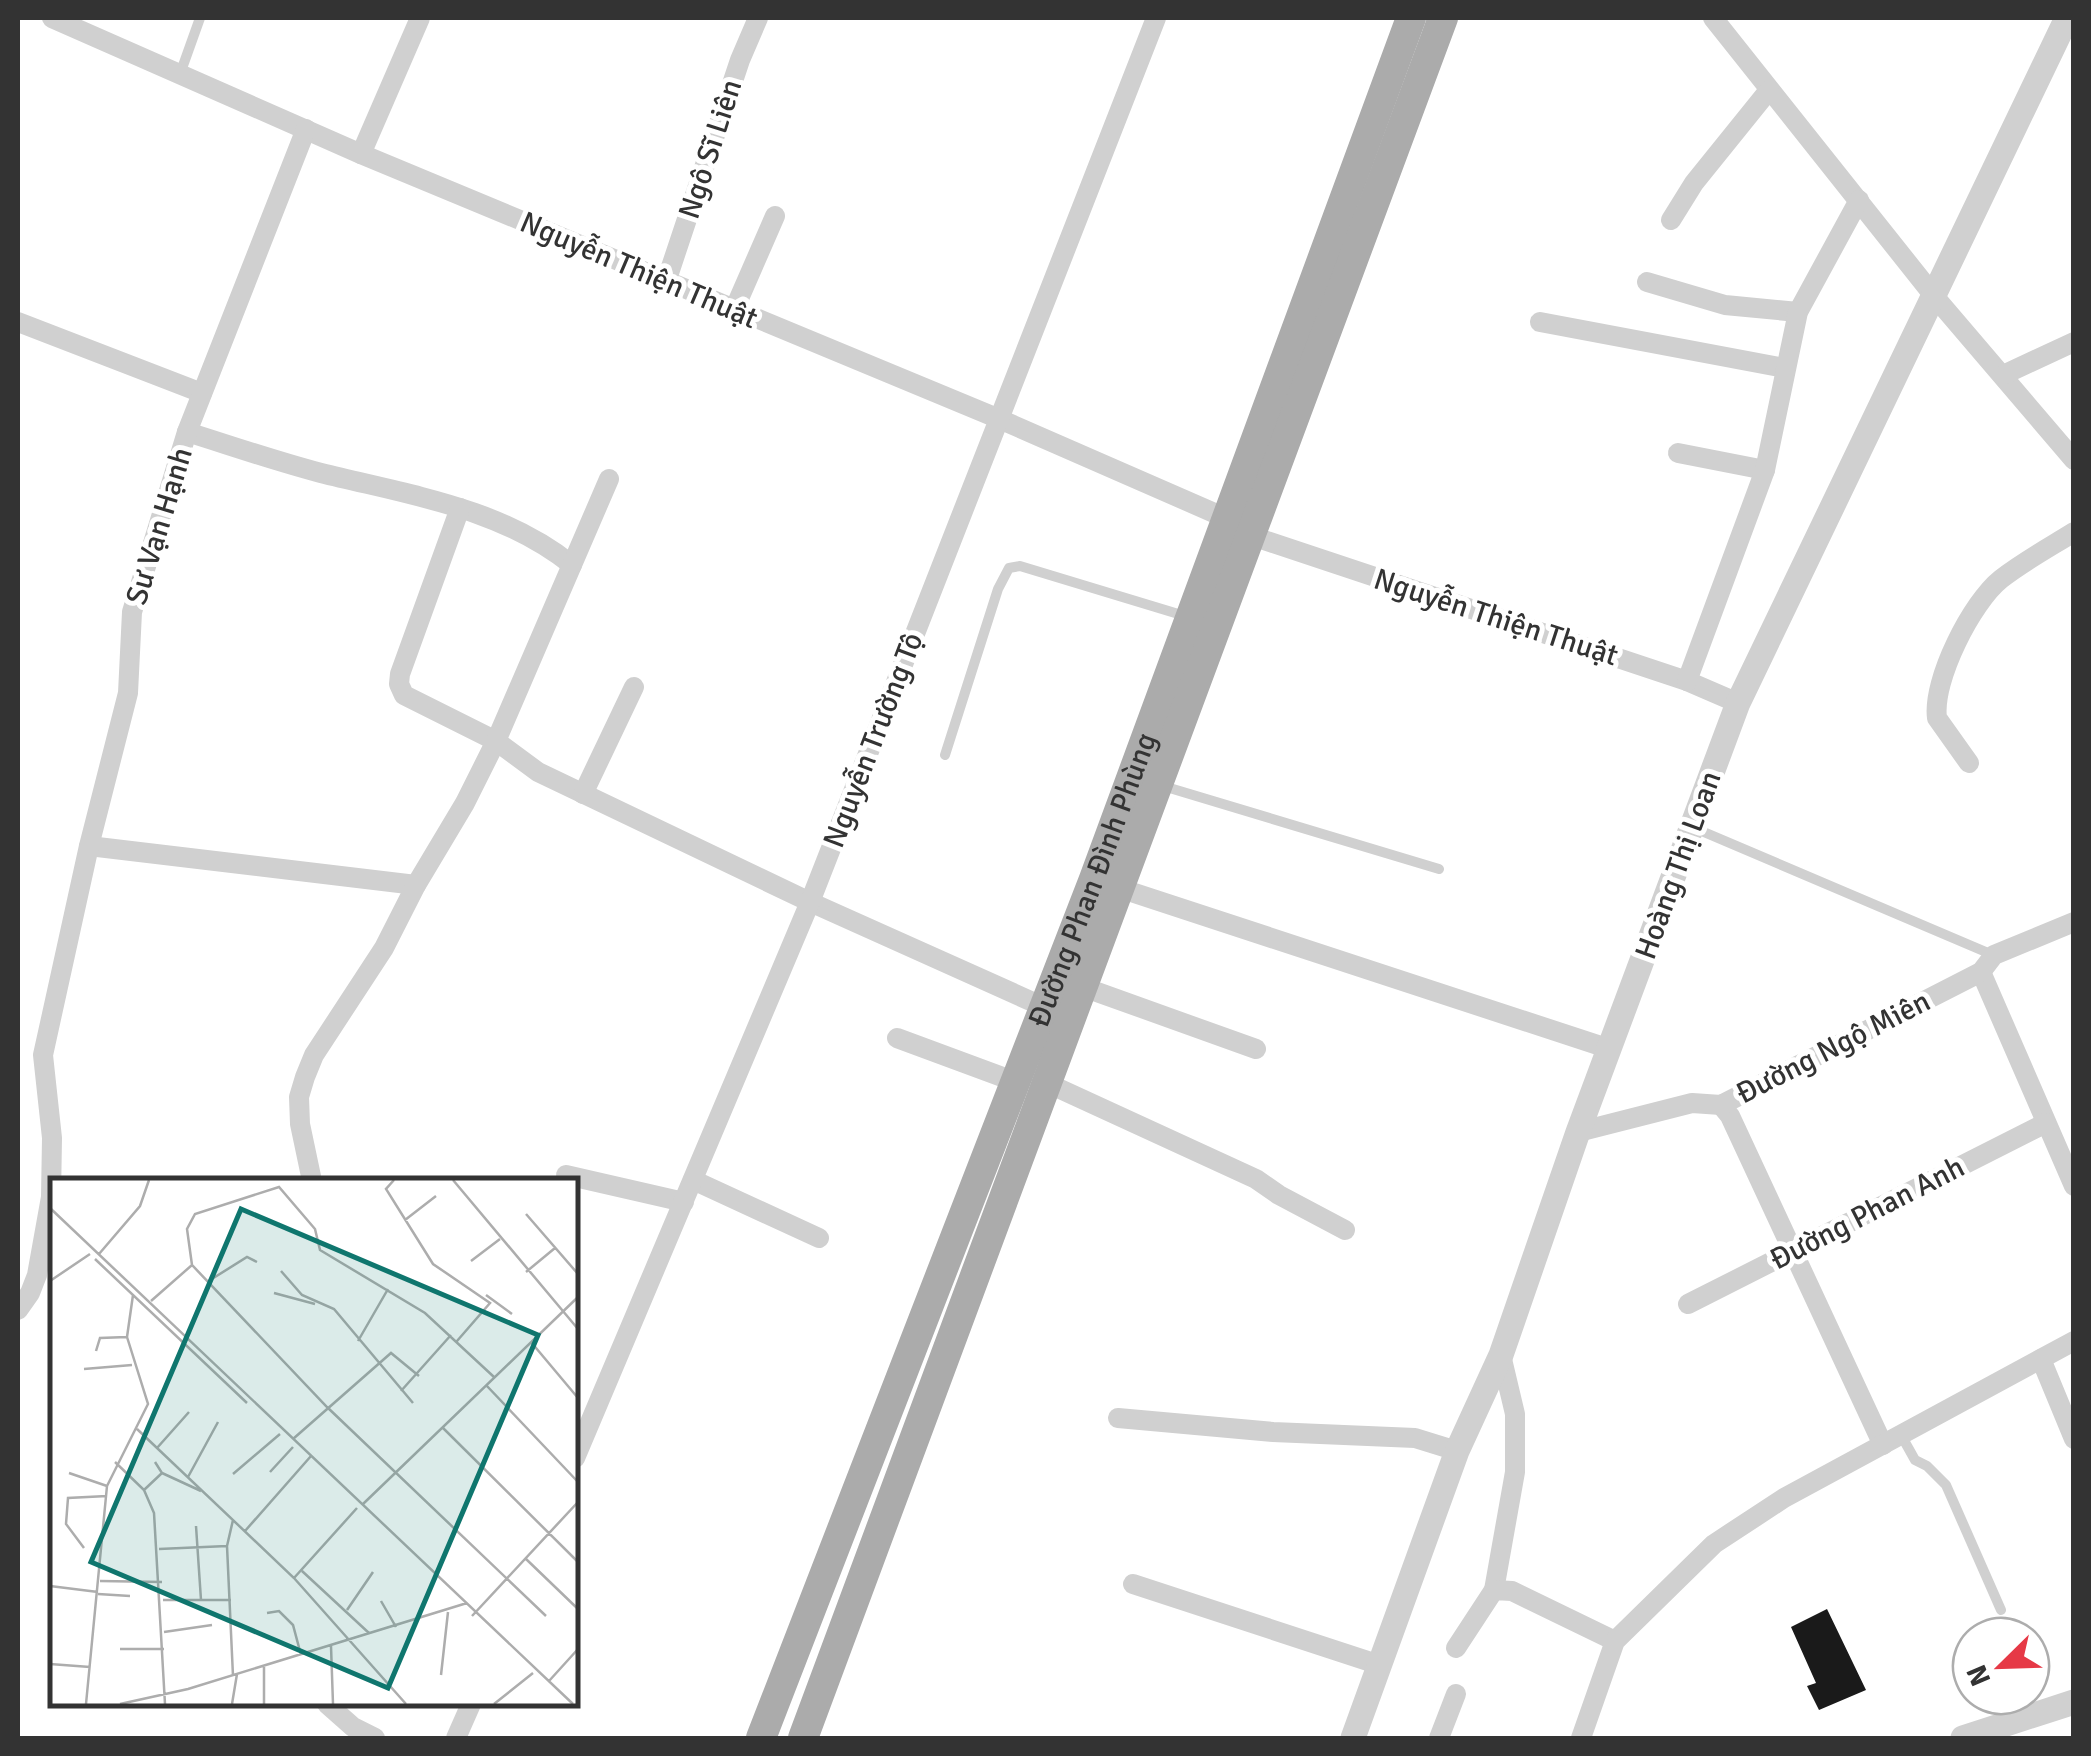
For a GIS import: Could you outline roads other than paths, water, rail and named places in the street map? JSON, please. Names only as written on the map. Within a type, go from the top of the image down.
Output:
[{"type":"main road","name":"Đường Phan Đình Phùng","points":[[1145,778],[1190,618],[1240,528],[1412,18]]},
{"type":"main road","name":"Đường Phan Đình Phùng","points":[[803,1738],[1083,987],[1107,884],[1145,778],[1443,18]]},
{"type":"main road","name":"Đường Phan Đình Phùng","points":[[762,1738],[1044,1007],[1107,884]]},
{"type":"street","name":"Nguyễn Thiện Thuật","points":[[52,18],[362,154],[998,418],[1240,528],[1687,681],[1738,703]]},
{"type":"street","points":[[362,154],[420,18]]},
{"type":"street","name":"Ngô Sĩ Liên","points":[[666,282],[740,60],[758,18]]},
{"type":"street","name":"Nguyễn Trường Tộ","points":[[578,1451],[810,902],[1156,18]]},
{"type":"street","points":[[1713,18],[1934,296],[2074,460]]},
{"type":"street","name":"Hoàng Thị Loan","points":[[1354,1738],[1458,1451],[1501,1356],[1578,1132],[1738,703],[2066,18]]},
{"type":"street","points":[[1671,220],[1694,183],[1769,90]]},
{"type":"street","name":"Sư Vạn Hạnh","points":[[51,1178],[52,1138],[43,1056],[128,693],[132,612],[187,432],[306,129]]},
{"type":"street","points":[[1687,681],[1765,470],[1798,312],[1860,200]]},
{"type":"street","points":[[734,310],[775,216]]},
{"type":"street","points":[[1646,282],[1726,306],[1798,312]]},
{"type":"street","points":[[18,322],[202,393]]},
{"type":"street","points":[[1540,322],[1785,368]]},
{"type":"street","points":[[2003,375],[2074,342]]},
{"type":"street","points":[[187,432],[303,468],[475,510],[512,526],[572,565]]},
{"type":"street","points":[[1678,453],[1765,470]]},
{"type":"street","points":[[311,1171],[300,1124],[299,1097],[314,1055],[384,948],[416,884],[465,803],[496,742],[609,479]]},
{"type":"street","points":[[460,508],[398,684],[412,702],[496,742],[538,772],[810,902],[1044,1007]]},
{"type":"street","points":[[1970,763],[1936,711],[1944,672],[1975,610],[2000,580],[2074,532]]},
{"type":"street","points":[[584,794],[634,687]]},
{"type":"street","points":[[90,846],[416,884]]},
{"type":"street","points":[[1107,884],[1610,1049]]},
{"type":"street","name":"Đường Ngộ Miên","points":[[1578,1132],[1692,1104],[1721,1105],[1988,963],[2074,922]]},
{"type":"street","points":[[1988,963],[2046,1123],[2074,1186]]},
{"type":"street","points":[[1083,987],[1256,1049]]},
{"type":"street","points":[[897,1038],[1016,1082]]},
{"type":"street","points":[[1047,1083],[1256,1179],[1345,1230]]},
{"type":"street","points":[[1721,1105],[1730,1116],[1792,1250],[1892,1440]]},
{"type":"street","name":"Đường Phan Anh","points":[[1688,1304],[2046,1123]]},
{"type":"street","points":[[566,1175],[684,1202]]},
{"type":"street","points":[[693,1180],[820,1238]]},
{"type":"street","name":"Sư Vạn Hạnh","points":[[18,1310],[38,1275],[50,1204]]},
{"type":"street","points":[[1581,1738],[1615,1642],[1714,1544],[1784,1498],[2074,1341]]},
{"type":"street","points":[[1456,1648],[1494,1590],[1515,1472],[1515,1414],[1501,1356]]},
{"type":"street","points":[[2041,1359],[2074,1438]]},
{"type":"street","points":[[1118,1418],[1273,1432],[1415,1438],[1458,1451]]},
{"type":"street","points":[[1133,1584],[1380,1665]]},
{"type":"street","points":[[1494,1590],[1512,1592],[1615,1642]]},
{"type":"street","points":[[1440,1738],[1456,1694]]},
{"type":"street","points":[[1963,1738],[2074,1702]]},
{"type":"street","points":[[329,1706],[353,1727],[375,1738]]},
{"type":"street","points":[[456,1738],[470,1706]]},
{"type":"lane","points":[[180,74],[200,18]]},
{"type":"lane","points":[[945,755],[1008,568],[1020,566],[1190,618]]},
{"type":"lane","points":[[1145,778],[1440,869]]},
{"type":"lane","points":[[1692,827],[1988,963]]},
{"type":"lane","points":[[1892,1440],[1946,1485],[2000,1610]]}]
